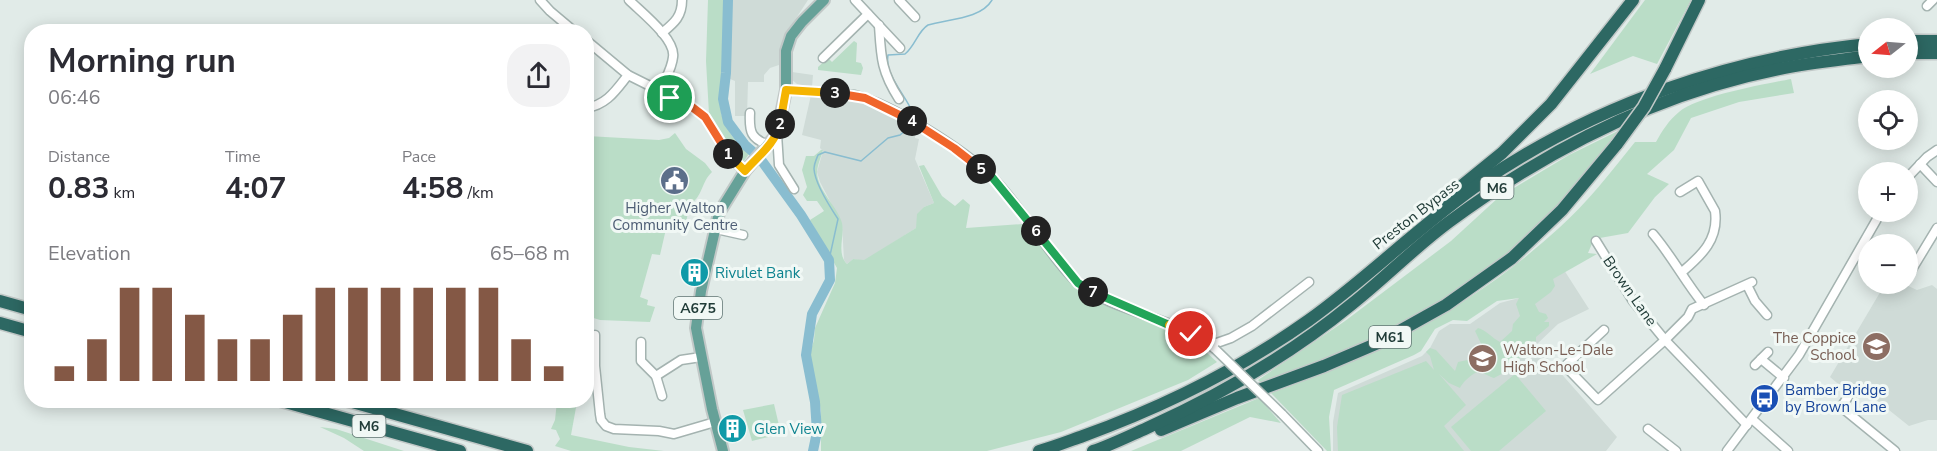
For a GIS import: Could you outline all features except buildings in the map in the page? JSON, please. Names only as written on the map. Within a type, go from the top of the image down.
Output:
[{"type":"highway","points":[[1326,307],[1388,246],[1519,137],[1551,104],[1633,0]]},
{"type":"highway","name":"M61","points":[[1111,451],[1237,398],[1378,344],[1446,305],[1520,250],[1562,210],[1617,144],[1644,107],[1699,0]]},
{"type":"highway","points":[[1918,41],[1937,41]]},
{"type":"highway","name":"Preston Bypass","points":[[1039,451],[1123,422],[1198,388],[1256,355],[1326,307],[1420,229],[1482,182],[1577,127],[1619,107],[1731,69],[1783,56],[1858,46]]},
{"type":"highway","points":[[1918,53],[1937,53]]},
{"type":"highway","name":"Preston Bypass","points":[[1093,451],[1171,417],[1279,356],[1351,306],[1447,223],[1518,174],[1560,149],[1638,111],[1728,81],[1788,67],[1858,57]]},
{"type":"highway","points":[[0,301],[24,308]]},
{"type":"highway","points":[[0,323],[24,330]]},
{"type":"highway","name":"M6","points":[[307,408],[460,451]]},
{"type":"highway","name":"M6","points":[[373,408],[526,451]]},
{"type":"main road","name":"A675","points":[[723,451],[696,328],[719,213],[748,167],[777,134],[786,90],[786,51],[791,36],[824,0]]},
{"type":"street","points":[[540,0],[565,24]]},
{"type":"street","points":[[628,0],[662,33],[674,49],[673,59],[660,92]]},
{"type":"street","points":[[662,33],[681,14],[681,0]]},
{"type":"street","points":[[855,0],[900,48]]},
{"type":"street","points":[[899,0],[915,16]]},
{"type":"street","points":[[823,58],[868,14]]},
{"type":"street","points":[[879,25],[881,60],[885,73],[899,99]]},
{"type":"street","points":[[594,47],[628,75],[692,107],[705,117],[729,157],[748,167]]},
{"type":"street","points":[[594,107],[610,98],[628,75]]},
{"type":"street","points":[[786,90],[865,98],[912,121],[954,148],[992,177],[1078,283],[1105,298],[1191,334],[1213,347],[1318,451]]},
{"type":"street","points":[[750,113],[752,133],[757,141],[768,146]]},
{"type":"street","points":[[777,134],[778,165],[794,189]]},
{"type":"street","points":[[1937,150],[1920,164],[1937,182]]},
{"type":"street","points":[[1680,192],[1698,181],[1719,223],[1714,238],[1694,262],[1682,272]]},
{"type":"street","points":[[1728,451],[1799,355],[1875,222]]},
{"type":"street","points":[[1918,259],[1937,228]]},
{"type":"street","points":[[716,229],[743,235]]},
{"type":"street","points":[[1658,236],[1682,272],[1687,284],[1704,304],[1749,283],[1755,301],[1767,315]]},
{"type":"street","name":"Brown Lane","points":[[1596,241],[1633,301],[1665,340],[1750,422],[1788,451]]},
{"type":"street","points":[[1213,347],[1241,332],[1309,282]]},
{"type":"street","name":"Brown Lane","points":[[1665,340],[1688,317],[1692,309],[1704,304]]},
{"type":"street","points":[[1604,330],[1565,366],[1598,400],[1665,340]]},
{"type":"street","points":[[595,335],[595,366],[600,414],[606,426],[614,429],[659,430],[674,434],[715,422]]},
{"type":"street","points":[[640,342],[641,362],[656,376],[662,396]]},
{"type":"street","points":[[1768,352],[1758,362],[1784,378]]},
{"type":"street","points":[[656,376],[681,360],[701,357]]},
{"type":"street","points":[[1848,397],[1841,407],[1895,451]]},
{"type":"street","points":[[1648,429],[1676,451]]},
{"type":"shaded area","points":[[731,0],[808,0],[783,38],[779,65],[770,68],[764,75],[764,82],[748,82],[747,116],[735,116],[735,81],[730,79]]},
{"type":"shaded area","points":[[792,72],[813,75],[812,87],[797,84],[790,78]]},
{"type":"shaded area","points":[[811,95],[864,101],[915,127],[915,138],[919,139],[915,159],[934,203],[924,207],[916,228],[864,261],[853,259],[847,264],[844,260],[842,224],[817,172],[823,151],[820,148],[821,140],[802,135]]},
{"type":"shaded area","name":"Walton-Le-Dale High School","points":[[1564,270],[1589,309],[1558,324],[1536,345],[1617,437],[1606,451],[1333,451],[1333,422],[1338,393],[1422,356],[1430,348],[1439,331],[1450,324],[1470,324],[1500,303],[1519,298]]},
{"type":"shaded area","points":[[1932,285],[1937,289],[1937,420],[1928,420],[1909,426],[1864,390],[1856,399],[1830,377],[1879,294],[1918,294],[1918,290]]},
{"type":"green space","points":[[708,0],[724,0],[721,113],[732,136],[749,154],[744,161],[740,162],[732,153],[709,114],[706,61]]},
{"type":"green space","points":[[1645,0],[1691,0],[1657,64],[1633,56],[1590,74]]},
{"type":"green space","points":[[854,41],[857,43],[856,62],[861,63],[863,68],[861,75],[818,70],[818,67],[828,58],[832,62]]},
{"type":"green space","points":[[1791,79],[1794,93],[1739,102],[1691,118],[1674,150],[1647,174],[1669,184],[1655,197],[1628,233],[1594,239],[1588,253],[1597,254],[1553,279],[1555,286],[1551,292],[1535,304],[1539,312],[1546,314],[1548,318],[1544,322],[1549,322],[1549,326],[1536,337],[1536,341],[1507,371],[1494,378],[1477,372],[1460,388],[1449,383],[1439,374],[1466,405],[1444,426],[1464,451],[1338,451],[1337,427],[1342,395],[1426,361],[1434,370],[1430,356],[1426,352],[1430,348],[1436,350],[1455,371],[1458,362],[1472,359],[1485,352],[1475,331],[1478,328],[1500,342],[1512,331],[1513,324],[1520,316],[1516,304],[1519,298],[1497,301],[1467,321],[1453,320],[1435,329],[1421,351],[1334,390],[1329,417],[1331,451],[1327,451],[1271,393],[1387,344],[1459,304],[1493,281],[1527,256],[1569,218],[1635,142],[1656,142],[1672,119],[1688,106],[1732,91]]},
{"type":"green space","points":[[1618,131],[1601,155],[1557,206],[1531,232],[1472,280],[1441,301],[1376,338],[1261,383],[1258,380],[1345,321],[1451,241],[1499,197],[1569,155]]},
{"type":"green space","points":[[675,133],[686,149],[705,163],[712,172],[697,198],[689,205],[686,224],[678,231],[666,229],[660,255],[652,254],[640,297],[648,300],[647,305],[655,307],[650,322],[594,318],[594,136],[659,140],[669,138]]},
{"type":"green space","points":[[823,150],[817,170],[818,180],[840,217],[843,228],[841,250],[847,264],[853,259],[864,260],[916,228],[917,214],[924,207],[934,203],[919,166],[924,165],[942,196],[955,206],[963,199],[970,205],[966,228],[1023,224],[1078,290],[1196,343],[1217,362],[1188,380],[1061,432],[987,451],[821,451],[821,411],[810,353],[815,328],[835,283],[837,268],[810,220],[824,211],[817,201],[807,201],[803,195],[807,187],[802,170],[806,156],[814,156]]},
{"type":"green space","points":[[1515,374],[1546,411],[1499,451],[1471,451],[1451,427]]},
{"type":"green space","points":[[1259,398],[1281,423],[1250,417],[1181,451],[1131,451]]},
{"type":"green space","points":[[774,404],[781,434],[752,441],[743,410]]},
{"type":"green space","points":[[556,408],[576,408],[571,435],[629,447],[664,451],[571,451],[555,446],[560,439],[556,430],[551,429]]},
{"type":"green space","points":[[320,427],[336,429],[404,451],[364,451],[344,438]]},
{"type":"waterway","points":[[728,0],[723,99],[728,122],[745,145],[759,157],[801,215],[829,260],[830,280],[812,314],[806,355],[815,402],[817,432],[813,451]]},
{"type":"waterway","points":[[914,116],[893,79],[888,55],[905,54],[928,25],[972,15],[992,0]]},
{"type":"waterway","points":[[829,260],[838,219],[823,195],[815,175],[814,165],[818,155],[825,152],[861,161],[888,138],[900,135],[913,124]]},
{"type":"place","name":"Higher Walton Community Centre","points":[[675,181]]},
{"type":"place","name":"Rivulet Bank","points":[[694,273]]},
{"type":"place","name":"The Coppice School","points":[[1877,347]]},
{"type":"place","name":"Walton-Le-Dale High School","points":[[1482,359]]},
{"type":"place","name":"Bamber Bridge by Brown Lane","points":[[1764,399]]},
{"type":"place","name":"Glen View","points":[[733,429]]},
{"type":"route","points":[[670,98],[692,107],[705,117],[729,157],[745,171],[777,134],[786,90],[855,95],[865,98],[906,117],[954,148],[992,177],[1078,283],[1105,298],[1191,334]]}]
